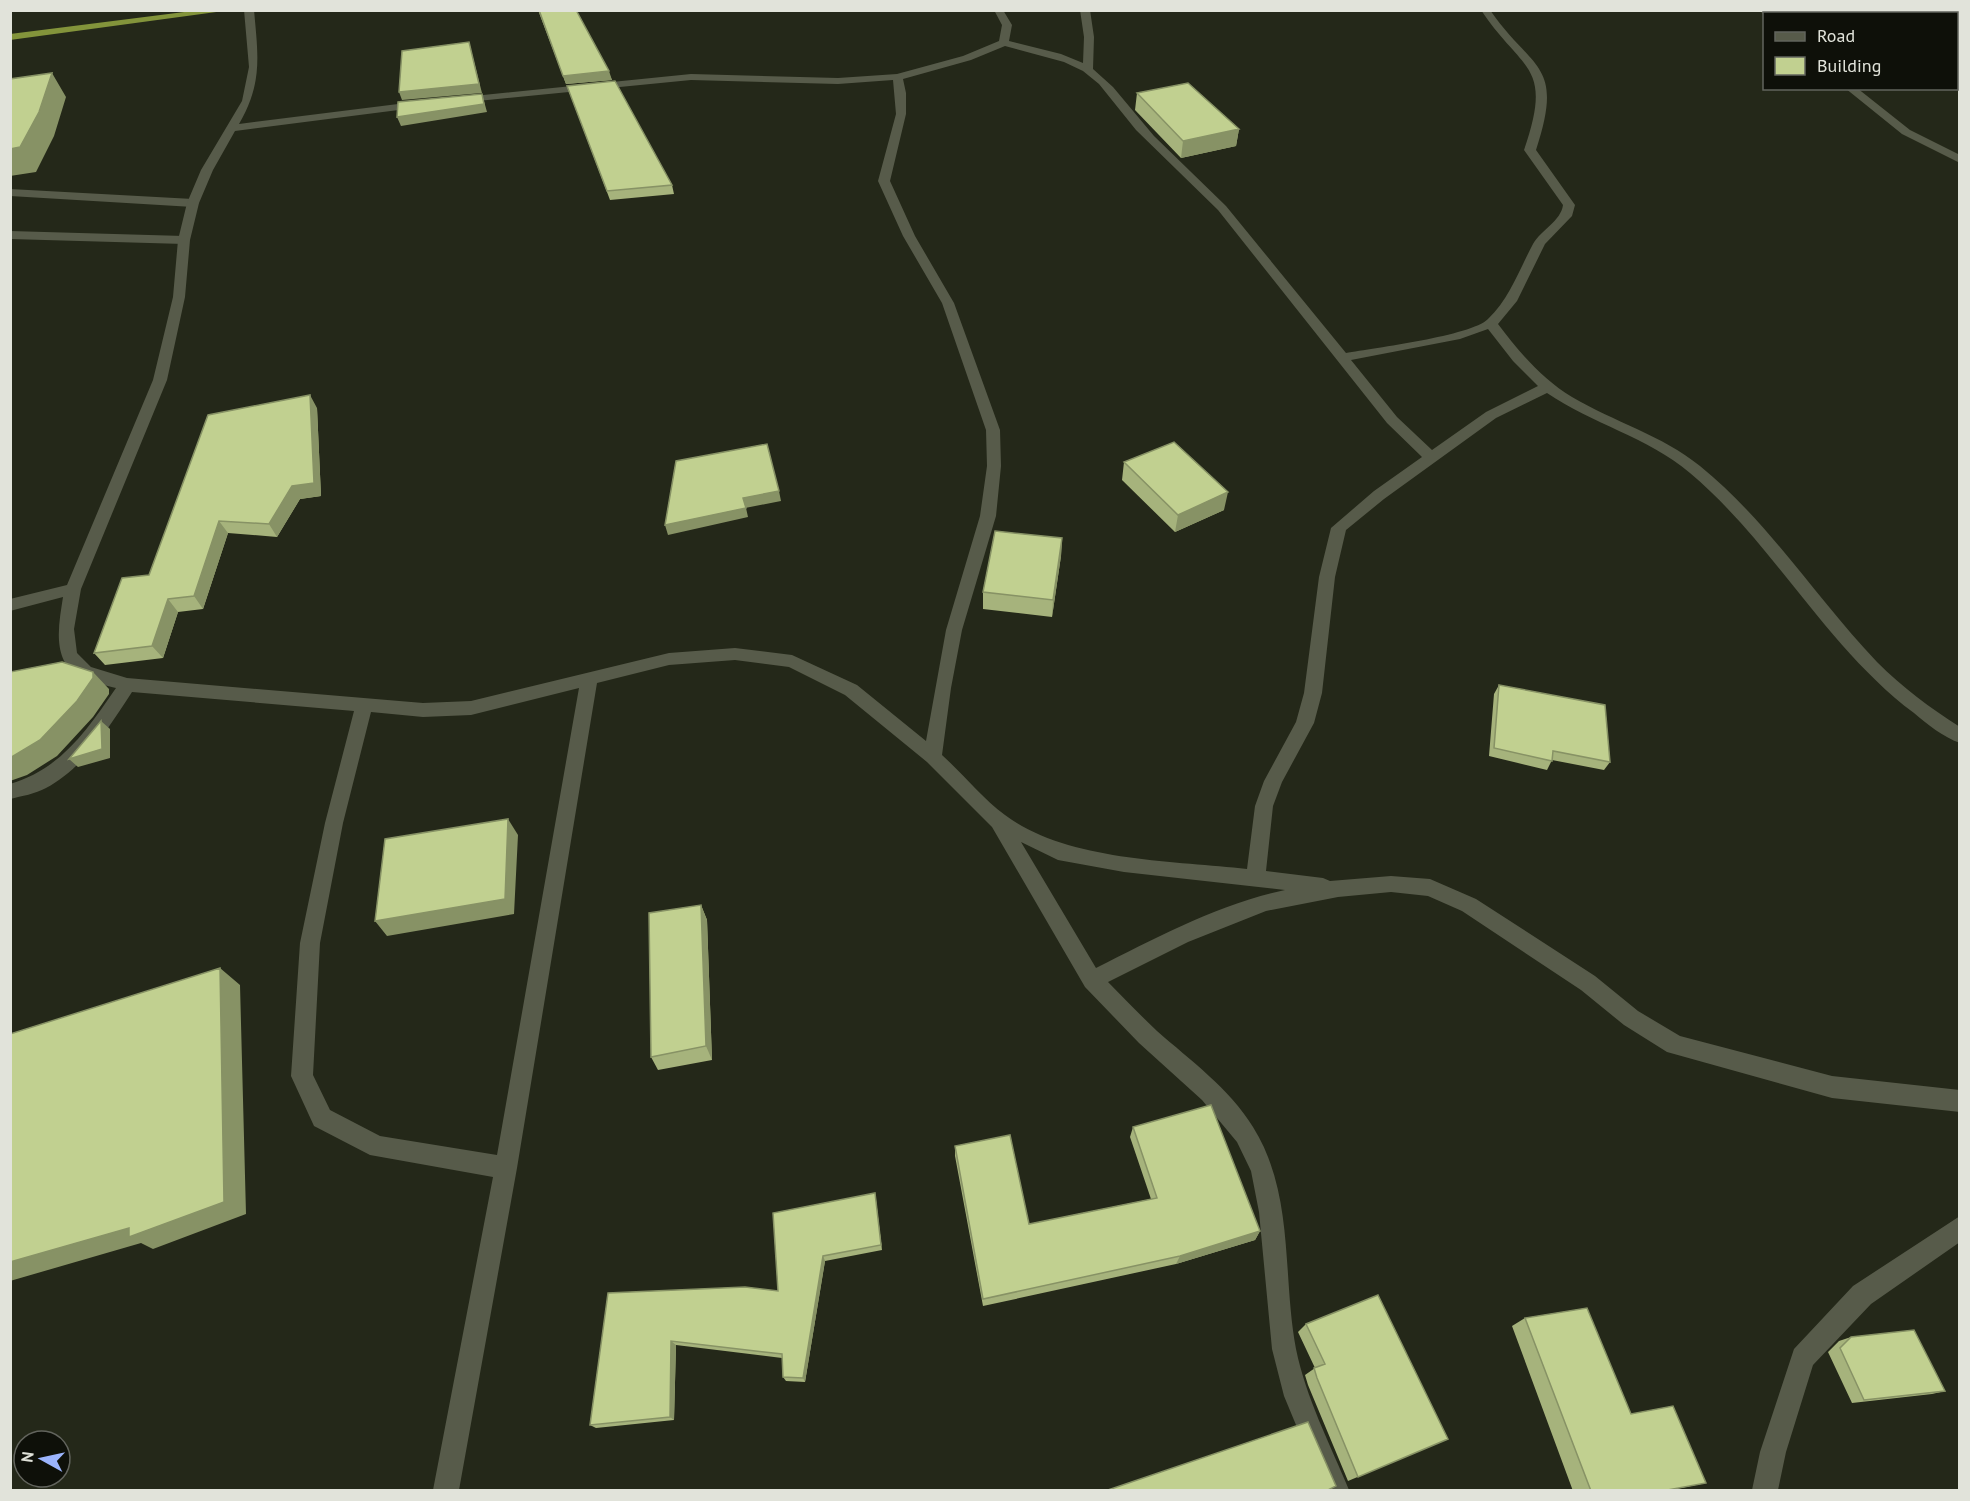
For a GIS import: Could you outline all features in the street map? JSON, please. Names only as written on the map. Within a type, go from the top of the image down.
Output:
[{"type":"highway","points":[[10,37],[227,10]]},
{"type":"street","points":[[249,10],[254,67],[247,101],[207,170],[193,203],[184,240],[179,297],[160,380],[74,589],[66,629],[69,655],[85,672],[127,685],[237,692],[423,710],[471,708],[669,659],[735,654],[792,661],[850,690],[933,757],[999,821],[1092,980],[1147,1036],[1210,1092],[1245,1134],[1262,1169],[1278,1268],[1284,1349],[1297,1396],[1336,1491]]},
{"type":"street","points":[[998,10],[1007,25],[1004,43]]},
{"type":"street","points":[[1342,358],[1460,335],[1491,324],[1511,301],[1540,243],[1568,213],[1569,205],[1530,150],[1538,120],[1540,78],[1527,58],[1485,10]]},
{"type":"street","points":[[1088,70],[1089,12]]},
{"type":"street","points":[[448,101],[691,77],[838,81],[897,76],[967,58],[1004,43],[1068,59],[1088,70],[1104,84],[1140,128],[1192,176],[1222,208],[1392,420],[1431,458]]},
{"type":"street","points":[[897,76],[901,93],[901,114],[886,165],[884,182],[909,236],[948,303],[993,430],[994,457],[988,516],[954,630],[942,688],[933,757]]},
{"type":"street","points":[[1853,90],[1906,132],[1959,160]]},
{"type":"street","points":[[231,128],[437,102]]},
{"type":"street","points":[[10,192],[193,203]]},
{"type":"street","points":[[10,235],[184,240]]},
{"type":"street","points":[[1491,324],[1511,351],[1548,387],[1694,468],[1751,523],[1872,666],[1924,714],[1959,736]]},
{"type":"street","points":[[1256,878],[1264,806],[1273,781],[1305,723],[1313,693],[1328,577],[1339,528],[1379,495],[1491,416],[1548,387]]},
{"type":"street","points":[[10,605],[74,589]]},
{"type":"street","points":[[446,1491],[506,1168],[572,768],[589,680]]},
{"type":"street","points":[[10,792],[39,783],[73,756],[104,720],[127,685]]},
{"type":"street","points":[[364,705],[334,823],[310,943],[302,1076],[322,1118],[378,1147],[506,1168]]},
{"type":"street","points":[[999,821],[1058,852],[1124,864],[1338,888]]},
{"type":"street","points":[[1092,980],[1181,936],[1265,903],[1338,888],[1391,884],[1430,888],[1468,905],[1588,983],[1631,1018],[1675,1045],[1832,1087],[1959,1101]]},
{"type":"street","points":[[1765,1491],[1773,1452],[1803,1358],[1862,1295],[1959,1228]]},
{"type":"building","points":[[539,10],[576,10],[609,71],[563,76]]},
{"type":"building","points":[[469,42],[479,84],[399,92],[402,51]]},
{"type":"building","points":[[52,73],[39,112],[20,147],[10,149],[10,79]]},
{"type":"building","points":[[615,81],[672,185],[607,191],[567,86]]},
{"type":"building","points":[[1188,83],[1239,129],[1183,141],[1137,93]]},
{"type":"building","points":[[482,94],[484,104],[397,117],[398,102]]},
{"type":"building","points":[[310,395],[314,483],[292,486],[269,524],[219,521],[194,596],[168,599],[152,646],[94,653],[122,578],[149,575],[208,415]]},
{"type":"building","points":[[1174,442],[1228,492],[1178,515],[1124,462]]},
{"type":"building","points":[[767,444],[779,491],[743,498],[746,508],[665,525],[676,461]]},
{"type":"building","points":[[995,531],[1062,538],[1053,600],[983,592]]},
{"type":"building","points":[[62,662],[93,672],[93,678],[77,701],[40,740],[10,758],[10,672]]},
{"type":"building","points":[[1499,685],[1605,705],[1610,762],[1553,751],[1552,761],[1494,748]]},
{"type":"building","points":[[101,721],[102,749],[69,759]]},
{"type":"building","points":[[508,819],[505,899],[375,921],[385,839]]},
{"type":"building","points":[[701,905],[706,1046],[651,1057],[649,913]]},
{"type":"building","points":[[220,968],[224,1202],[129,1237],[129,1228],[10,1262],[10,1034]]},
{"type":"building","points":[[1211,1105],[1260,1231],[1180,1256],[983,1299],[955,1146],[1010,1135],[1029,1224],[1157,1198],[1133,1127]]},
{"type":"building","points":[[875,1193],[881,1245],[823,1256],[803,1378],[783,1377],[782,1354],[671,1341],[670,1417],[590,1425],[608,1293],[745,1287],[778,1291],[773,1213]]},
{"type":"building","points":[[1378,1295],[1448,1439],[1358,1477],[1317,1378],[1314,1368],[1325,1364],[1306,1324]]},
{"type":"building","points":[[1587,1308],[1631,1414],[1673,1406],[1706,1483],[1662,1491],[1591,1491],[1525,1318]]},
{"type":"building","points":[[1914,1330],[1945,1391],[1864,1400],[1840,1348],[1851,1337]]},
{"type":"building","points":[[1308,1422],[1336,1486],[1326,1491],[1105,1491]]}]
